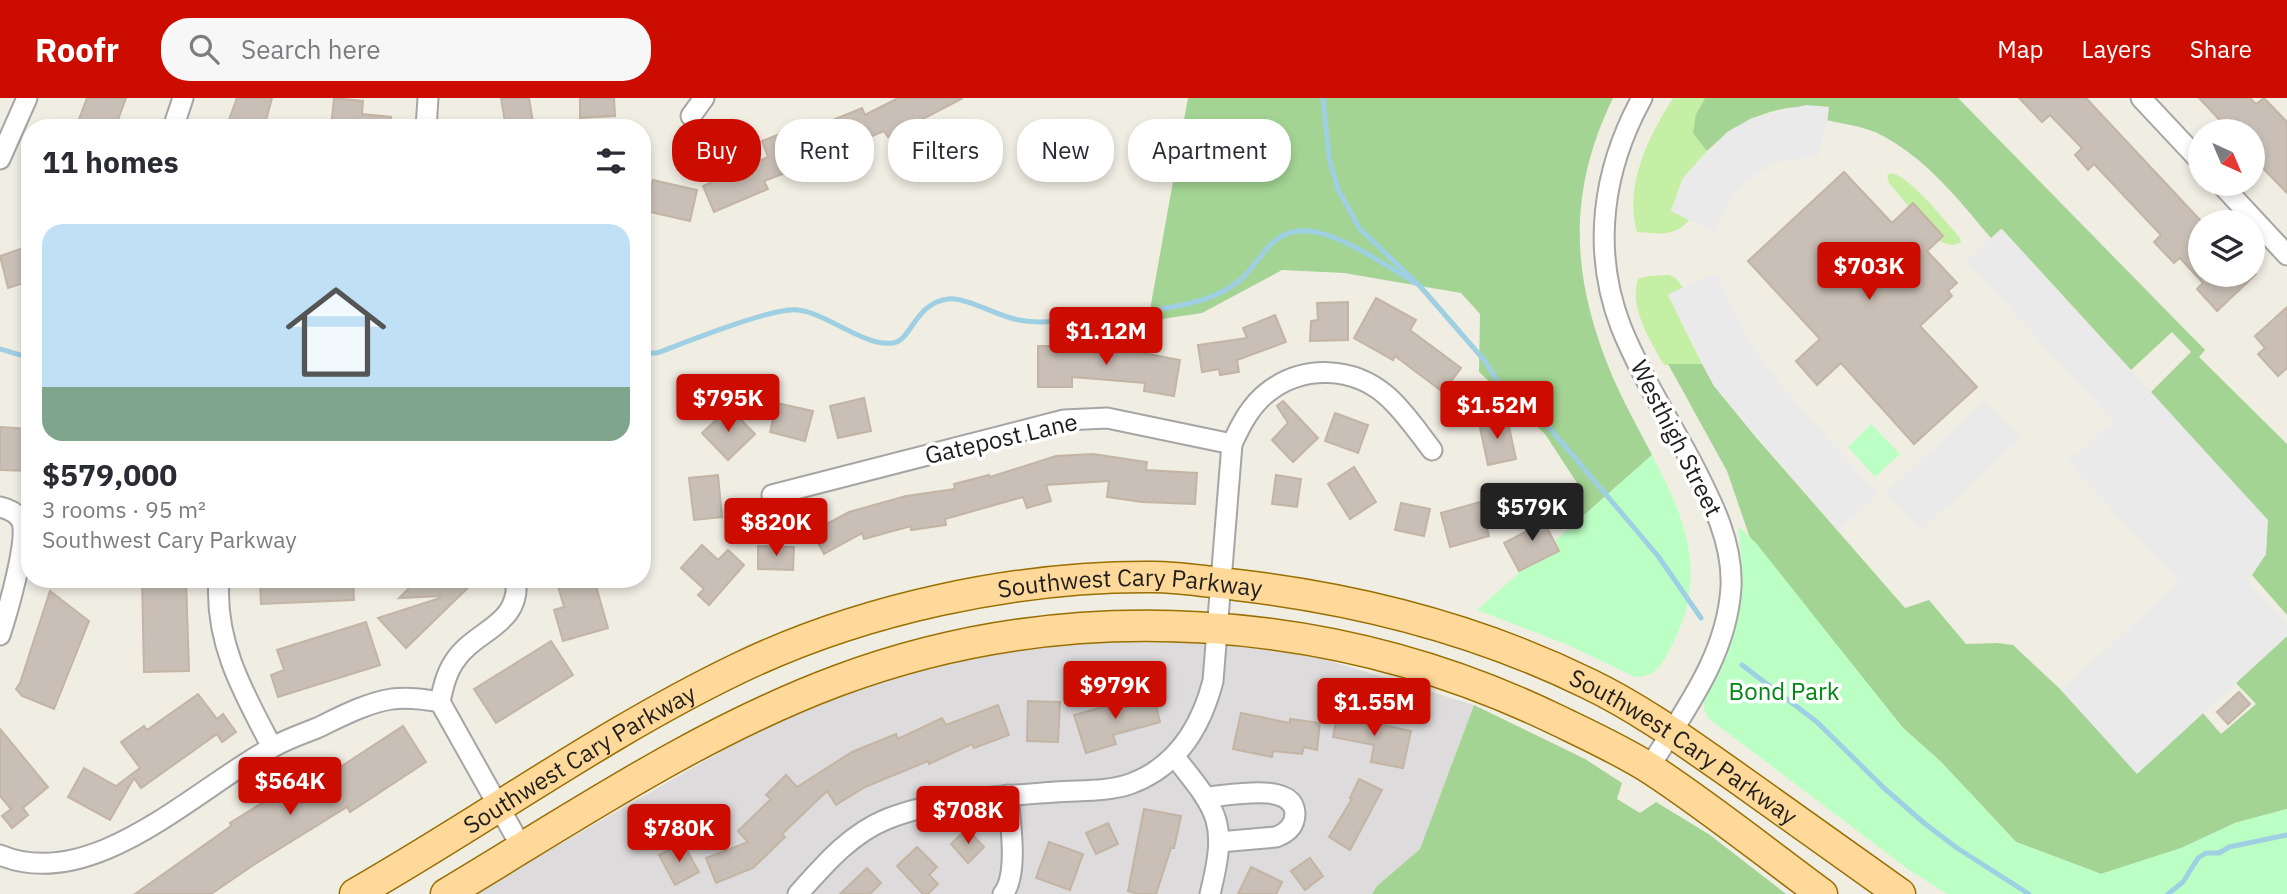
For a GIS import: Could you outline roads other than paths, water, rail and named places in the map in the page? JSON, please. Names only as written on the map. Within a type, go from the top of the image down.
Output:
[{"type":"main road","name":"Southwest Cary Parkway","points":[[355,894],[419,858],[645,718],[738,668],[781,649],[866,620],[965,596],[1085,579],[1155,577],[1284,590],[1403,616],[1493,643],[1591,685],[1671,732],[1900,894]]},
{"type":"main road","name":"Southwest Cary Parkway","points":[[446,894],[677,755],[758,714],[835,681],[970,642],[1067,628],[1164,625],[1219,627],[1370,653],[1462,679],[1514,699],[1649,768],[1822,894]]},
{"type":"street","points":[[0,159],[27,98]]},
{"type":"street","points":[[176,119],[183,98]]},
{"type":"street","points":[[427,119],[428,98]]},
{"type":"street","points":[[691,116],[704,98]]},
{"type":"street","name":"Westhigh Street","points":[[1642,98],[1621,142],[1609,181],[1605,216],[1605,260],[1610,291],[1621,327],[1632,350],[1713,503],[1728,547],[1731,587],[1723,636],[1708,671],[1649,768]]},
{"type":"street","points":[[2141,98],[2188,148]]},
{"type":"street","points":[[2232,196],[2287,255]]},
{"type":"street","points":[[798,894],[831,858],[870,827],[889,818],[925,807],[1008,795],[1129,784],[1161,768],[1174,756],[1198,724],[1213,681],[1223,584],[1232,444],[1244,419],[1269,391],[1301,376],[1335,372],[1363,380],[1388,396],[1432,450]]},
{"type":"street","name":"Gatepost Lane","points":[[772,495],[1064,420],[1107,418],[1232,444]]},
{"type":"street","points":[[0,507],[15,513],[21,521]]},
{"type":"street","points":[[0,635],[21,544]]},
{"type":"street","points":[[218,588],[224,644],[229,663],[272,747]]},
{"type":"street","points":[[517,588],[518,594],[510,611],[499,624],[474,640],[455,660],[446,677],[440,702],[522,848]]},
{"type":"street","points":[[0,855],[12,862],[56,870],[103,858],[135,842],[272,747],[390,699],[415,698],[440,702]]},
{"type":"street","points":[[1174,756],[1207,797],[1219,830],[1217,866],[1210,894]]},
{"type":"street","points":[[1207,797],[1274,792],[1286,797],[1293,804],[1295,815],[1291,827],[1284,834],[1219,842]]},
{"type":"street","points":[[1003,894],[1008,888],[1012,861],[1008,795]]},
{"type":"waterway","points":[[1323,98],[1329,158],[1338,189],[1359,228],[1419,285],[1485,361],[1500,385],[1542,419],[1658,556],[1701,618]]},
{"type":"waterway","points":[[651,353],[786,310],[810,313],[870,340],[893,343],[905,336],[928,307],[948,299],[964,301],[1030,322],[1172,307],[1203,300],[1222,292],[1240,280],[1272,243],[1288,233],[1299,231],[1313,231],[1344,242],[1419,285]]},
{"type":"waterway","points":[[0,349],[21,355]]},
{"type":"waterway","points":[[1742,665],[1817,722],[1924,823],[1957,848],[2029,894]]},
{"type":"waterway","points":[[2168,894],[2183,882],[2198,858],[2206,853],[2219,853],[2229,847],[2287,835]]},
{"type":"park label","name":"Bond Park","points":[[1784,691]]}]
